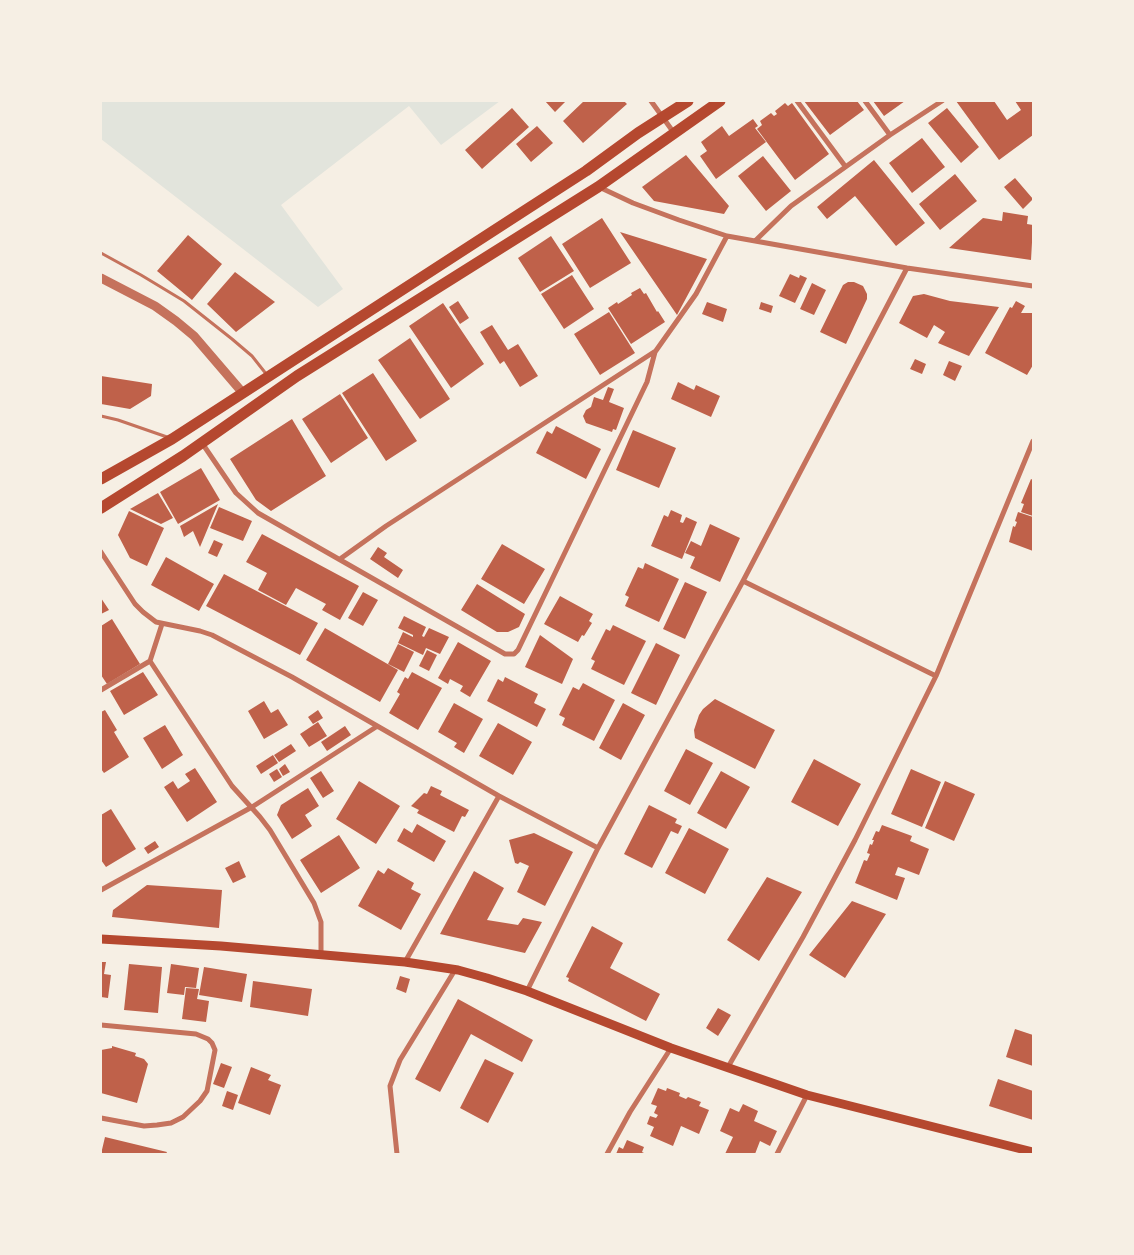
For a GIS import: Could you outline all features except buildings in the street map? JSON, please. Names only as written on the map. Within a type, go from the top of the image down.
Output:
[{"type":"highway","points":[[101,479],[172,439],[570,181],[688,101]]},
{"type":"highway","points":[[101,508],[202,443],[297,376],[598,186],[720,101]]},
{"type":"main road","points":[[101,939],[220,946],[405,962],[455,970],[487,978],[527,992],[672,1048],[807,1095],[1033,1152]]},
{"type":"street","points":[[651,101],[674,132]]},
{"type":"street","points":[[797,101],[845,166]]},
{"type":"street","points":[[865,101],[890,135]]},
{"type":"street","points":[[756,240],[791,206],[845,166],[942,101]]},
{"type":"street","points":[[598,186],[651,210],[728,236],[908,268],[1033,286]]},
{"type":"street","points":[[202,443],[236,493],[258,513],[505,654],[514,654],[518,650],[647,382],[655,352],[696,294],[728,236]]},
{"type":"street","points":[[527,992],[598,848],[743,582],[908,268]]},
{"type":"street","points":[[101,278],[154,306],[176,321],[194,336],[242,392]]},
{"type":"street","points":[[340,559],[386,526],[655,352]]},
{"type":"street","points":[[728,1067],[803,937],[855,840],[936,676],[1033,441]]},
{"type":"street","points":[[101,552],[135,604],[150,618],[162,624],[188,628],[212,636],[292,677],[499,796],[598,848]]},
{"type":"street","points":[[743,582],[936,676]]},
{"type":"street","points":[[101,690],[150,661],[162,624]]},
{"type":"street","points":[[150,661],[224,774],[270,830],[314,903],[320,922],[321,956]]},
{"type":"street","points":[[101,890],[252,807],[376,727]]},
{"type":"street","points":[[405,962],[499,796]]},
{"type":"street","points":[[397,1154],[390,1086],[400,1060],[455,970]]},
{"type":"street","points":[[101,1025],[196,1034],[208,1039],[215,1050],[207,1091],[200,1101],[183,1117],[171,1123],[144,1126],[101,1118]]},
{"type":"street","points":[[607,1154],[630,1112],[672,1048]]},
{"type":"street","points":[[777,1154],[807,1095]]},
{"type":"lane","points":[[101,253],[184,301],[252,356],[268,377]]},
{"type":"lane","points":[[101,416],[172,439]]},
{"type":"shaded area","points":[[101,101],[500,101],[441,145],[409,106],[281,205],[343,289],[318,307],[101,139]]}]
